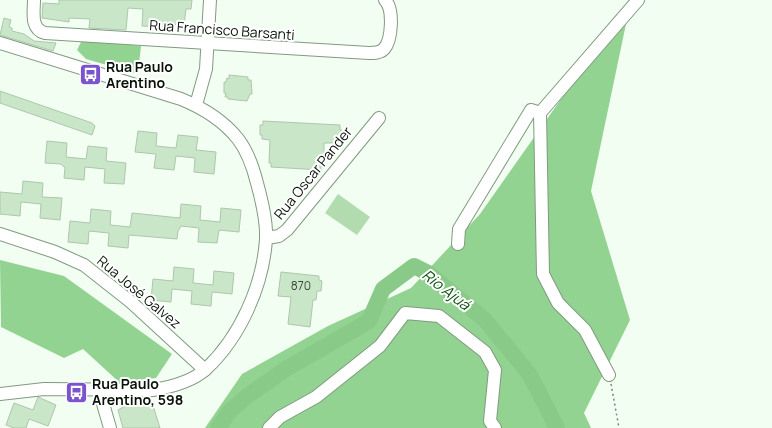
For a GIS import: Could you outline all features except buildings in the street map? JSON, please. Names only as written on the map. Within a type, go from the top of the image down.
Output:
[{"type":"street","name":"Rua Francisco Barsanti","points":[[34,0],[34,24],[39,31],[45,33],[358,53],[379,52],[386,45],[390,30],[390,9],[385,0]]},
{"type":"street","points":[[196,105],[204,78],[208,44],[210,0]]},
{"type":"street","points":[[609,375],[585,330],[558,304],[543,274],[540,113],[638,0]]},
{"type":"street","points":[[0,42],[149,88],[196,105],[220,120],[230,129],[246,152],[252,166],[260,195],[266,238],[260,275],[246,311],[227,344],[205,370],[191,378],[165,388],[136,391],[38,390],[0,394]]},
{"type":"street","points":[[458,244],[459,230],[531,110],[540,113]]},
{"type":"street","name":"Rua Oscar Pander","points":[[266,238],[279,236],[288,230],[379,118]]},
{"type":"street","name":"Rua José Galvez","points":[[0,234],[55,252],[84,265],[131,302],[205,370]]},
{"type":"street","points":[[269,428],[280,417],[316,397],[380,346],[405,313],[439,316],[485,352],[495,370],[490,421],[495,428]]},
{"type":"street","points":[[99,390],[110,428]]},
{"type":"path","points":[[609,375],[619,428]]},
{"type":"green space","points":[[631,0],[591,191],[630,320],[584,413],[591,428],[205,428],[242,374],[328,326],[411,288],[480,214]]},
{"type":"green space","points":[[82,40],[141,46],[138,74],[86,59],[77,50]]},
{"type":"green space","points":[[338,194],[370,217],[357,235],[325,213]]},
{"type":"green space","points":[[0,260],[64,276],[172,354],[156,378],[120,383],[83,349],[64,358],[1,327]]},
{"type":"waterway","name":"Rio Ajuá","points":[[218,428],[229,412],[247,396],[286,369],[369,321],[383,289],[414,266],[428,273],[485,320],[530,375],[557,428]]},
{"type":"place","name":"Rua Paulo Arentino","points":[[91,75]]},
{"type":"place","name":"Rua Paulo Arentino, 598","points":[[76,392]]}]
